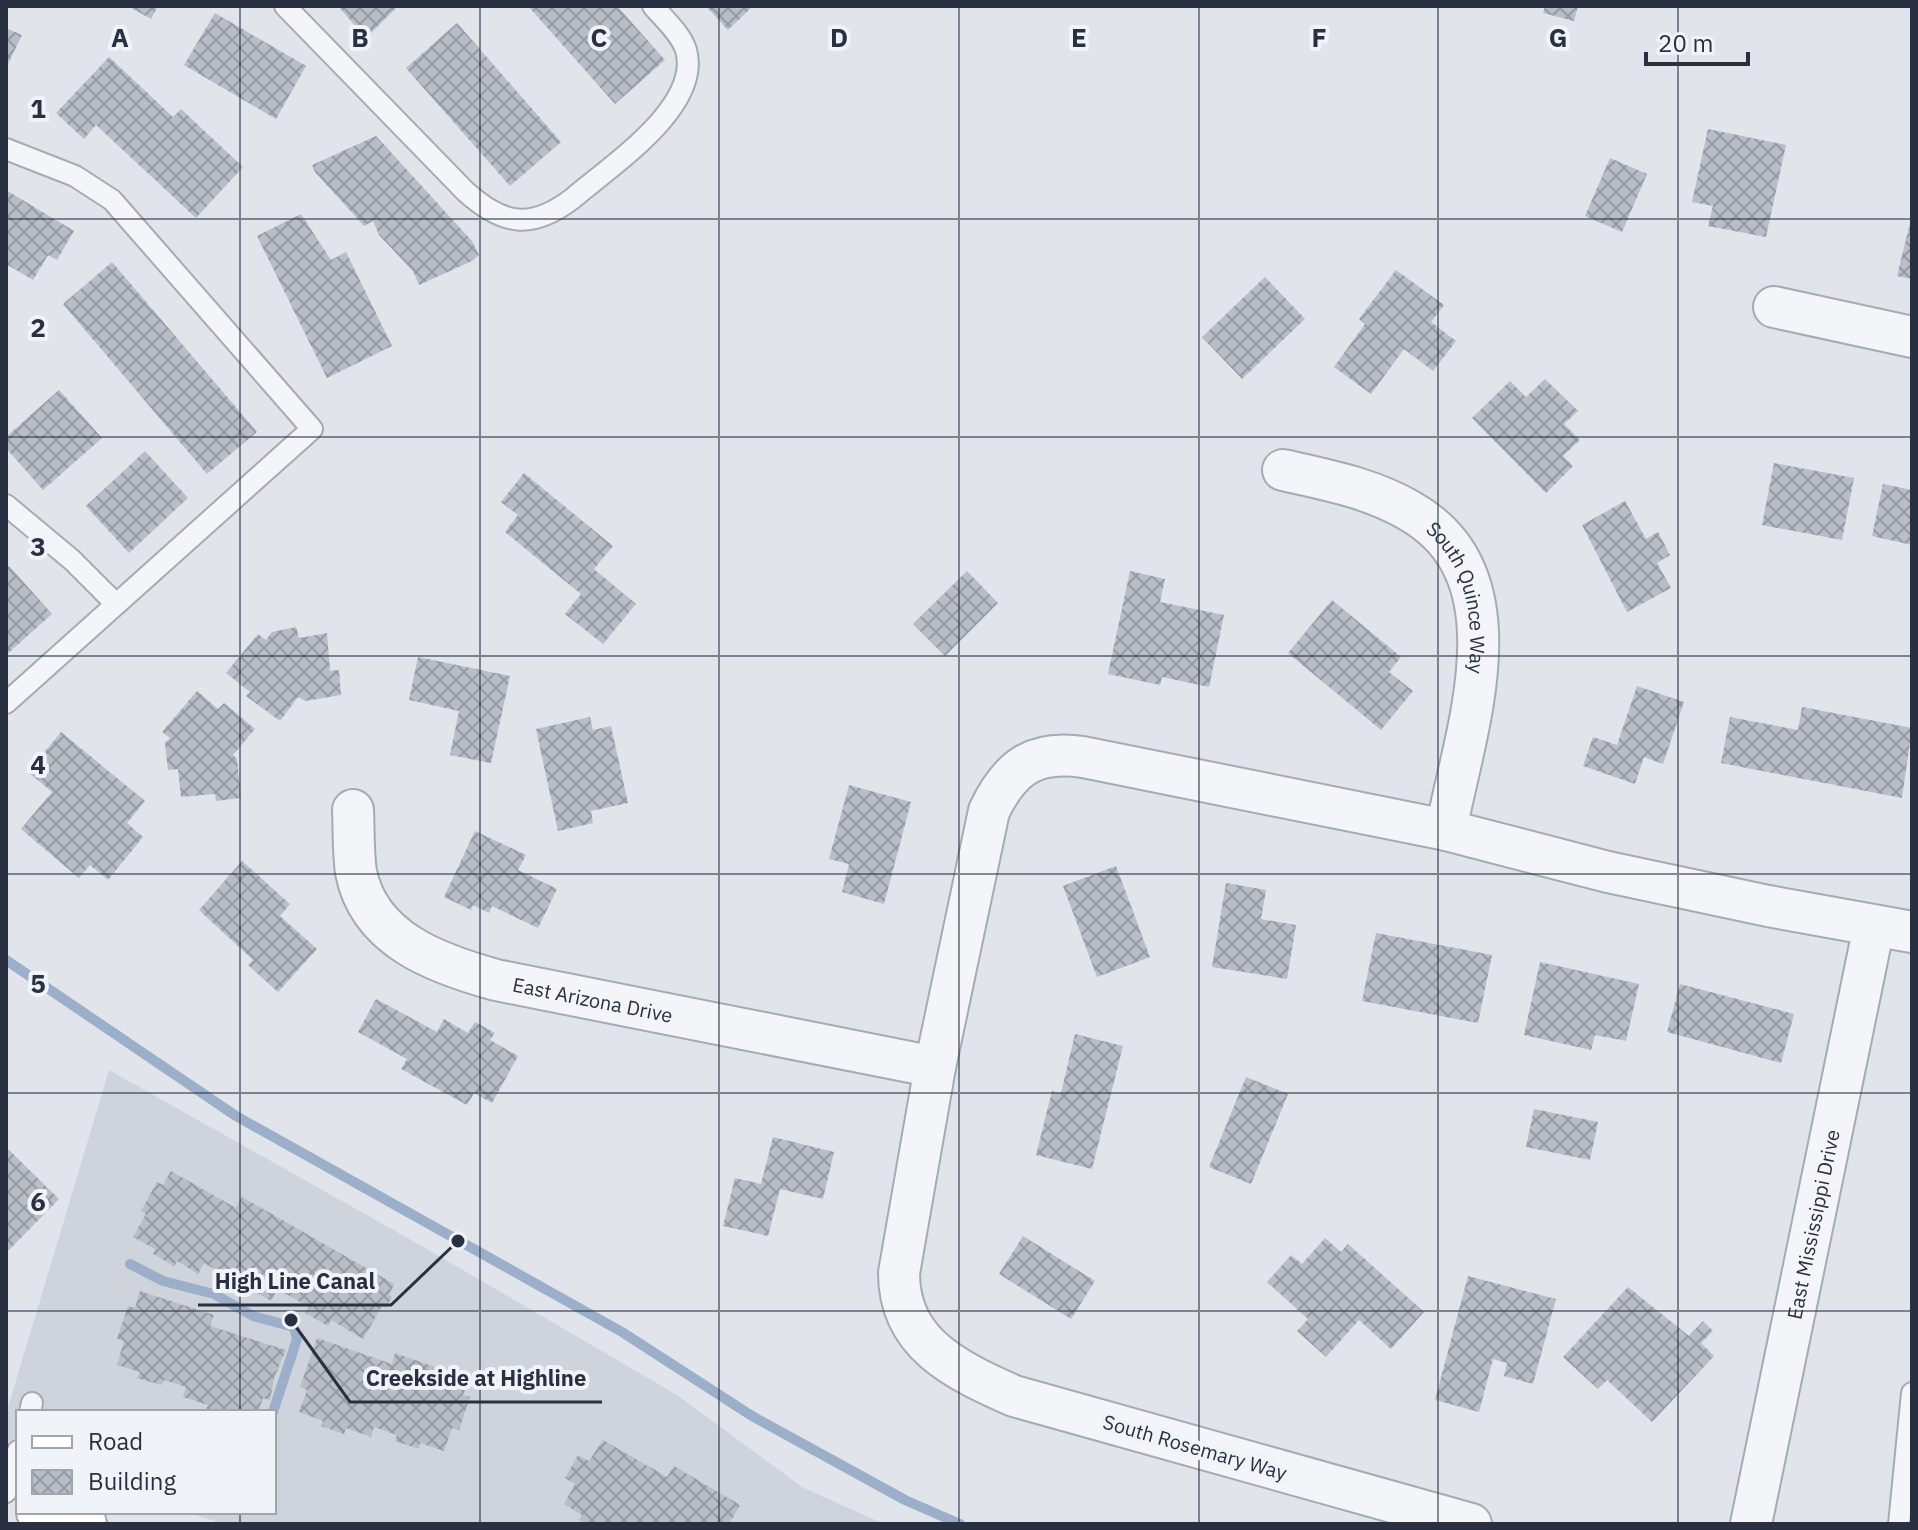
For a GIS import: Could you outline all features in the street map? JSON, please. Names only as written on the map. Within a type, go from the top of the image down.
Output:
[{"type":"main road","points":[[46,1514],[84,1524]]},
{"type":"street","points":[[1774,307],[1912,337]]},
{"type":"street","name":"South Quince Way","points":[[1283,470],[1348,484],[1413,512],[1444,541],[1468,577],[1476,600],[1480,631],[1478,662],[1446,830]]},
{"type":"street","points":[[935,1067],[989,811],[1001,785],[1024,765],[1054,753],[1446,830],[1608,872],[1893,929]]},
{"type":"street","name":"East Arizona Drive","points":[[353,810],[356,871],[363,894],[388,929],[429,959],[496,980],[935,1067]]},
{"type":"street","name":"East Mississippi Drive","points":[[1751,1524],[1893,929]]},
{"type":"street","name":"South Rosemary Way","points":[[935,1067],[899,1273],[899,1300],[911,1328],[931,1347],[957,1368],[1014,1396],[1471,1524]]},
{"type":"lane","points":[[285,6],[466,192],[497,215],[522,220],[555,211],[572,199],[676,104],[688,72],[686,52],[653,6]]},
{"type":"lane","points":[[6,149],[75,176],[112,200],[312,429],[6,703]]},
{"type":"lane","points":[[6,505],[72,560],[116,604]]},
{"type":"lane","points":[[1899,1524],[1912,1393]]},
{"type":"lane","points":[[6,1492],[16,1458]]},
{"type":"shaded area","points":[[109,1070],[420,1245],[677,1395],[802,1487],[884,1524],[223,1524],[192,1514],[276,1514],[276,1410],[16,1410],[16,1464],[6,1462],[6,1414]]},
{"type":"building","points":[[128,6],[158,6],[151,19]]},
{"type":"building","points":[[338,6],[398,6],[366,38]]},
{"type":"building","points":[[528,6],[617,6],[665,60],[615,104]]},
{"type":"building","points":[[706,6],[753,6],[728,30]]},
{"type":"building","points":[[1545,6],[1578,6],[1574,21],[1543,13]]},
{"type":"building","points":[[215,13],[306,66],[276,119],[184,65]]},
{"type":"building","points":[[457,23],[561,142],[510,186],[406,68]]},
{"type":"building","points":[[6,28],[22,35],[6,68]]},
{"type":"building","points":[[109,57],[173,117],[181,109],[243,167],[196,218],[96,125],[84,139],[56,113]]},
{"type":"building","points":[[1708,129],[1786,145],[1766,237],[1708,226],[1713,206],[1692,202]]},
{"type":"building","points":[[376,136],[472,241],[479,255],[472,261],[419,285],[413,271],[379,235],[373,221],[364,226],[315,172],[312,165]]},
{"type":"building","points":[[1610,158],[1647,174],[1622,232],[1585,216]]},
{"type":"building","points":[[6,190],[74,231],[57,260],[48,255],[33,280],[6,264]]},
{"type":"building","points":[[301,214],[331,260],[346,252],[392,346],[327,378],[257,236]]},
{"type":"building","points":[[1912,219],[1912,279],[1897,276]]},
{"type":"building","points":[[112,262],[257,432],[207,474],[63,304]]},
{"type":"building","points":[[1396,270],[1444,305],[1431,322],[1456,341],[1433,371],[1404,349],[1371,394],[1334,367],[1365,324],[1359,319]]},
{"type":"building","points":[[1265,277],[1305,319],[1242,379],[1202,337]]},
{"type":"building","points":[[1545,379],[1578,411],[1564,424],[1580,440],[1563,456],[1573,466],[1546,493],[1472,418],[1510,381],[1526,397]]},
{"type":"building","points":[[59,390],[102,438],[43,490],[6,448],[6,437]]},
{"type":"building","points":[[145,451],[188,498],[129,553],[86,506]]},
{"type":"building","points":[[1774,463],[1854,478],[1842,540],[1762,525]]},
{"type":"building","points":[[524,473],[613,546],[594,569],[636,604],[603,644],[565,614],[581,594],[505,532],[518,515],[501,502]]},
{"type":"building","points":[[1883,484],[1912,490],[1912,545],[1872,536]]},
{"type":"building","points":[[1625,501],[1646,539],[1658,532],[1670,555],[1657,563],[1671,588],[1627,612],[1582,525]]},
{"type":"building","points":[[9,566],[52,614],[6,655],[6,569]]},
{"type":"building","points":[[967,571],[998,603],[945,656],[913,624]]},
{"type":"building","points":[[1130,571],[1165,579],[1160,602],[1224,615],[1209,687],[1162,677],[1160,685],[1108,674]]},
{"type":"building","points":[[1332,600],[1401,657],[1389,672],[1413,691],[1381,730],[1288,653]]},
{"type":"building","points":[[296,627],[299,638],[327,633],[330,671],[339,670],[341,695],[305,701],[298,697],[280,721],[246,696],[250,692],[226,673],[258,634],[266,640],[272,632]]},
{"type":"building","points":[[418,657],[510,676],[491,763],[450,755],[459,711],[409,700]]},
{"type":"building","points":[[1637,686],[1684,702],[1663,764],[1644,757],[1635,784],[1583,766],[1593,737],[1617,745]]},
{"type":"building","points":[[197,691],[218,709],[224,703],[255,729],[233,755],[237,759],[241,798],[216,801],[215,794],[181,797],[178,769],[168,770],[165,743],[170,738],[162,732]]},
{"type":"building","points":[[1802,707],[1912,728],[1902,798],[1721,763],[1730,717],[1798,730]]},
{"type":"building","points":[[590,717],[593,730],[611,726],[628,803],[591,811],[593,823],[558,831],[536,729]]},
{"type":"building","points":[[61,732],[145,801],[127,823],[143,837],[108,880],[90,865],[79,878],[21,829],[52,792],[28,772]]},
{"type":"building","points":[[849,785],[911,802],[884,904],[842,892],[849,864],[829,859]]},
{"type":"building","points":[[475,831],[526,855],[518,870],[557,889],[538,928],[492,906],[489,913],[473,905],[471,910],[444,897]]},
{"type":"building","points":[[242,861],[290,904],[280,916],[317,949],[278,992],[248,965],[253,960],[199,910]]},
{"type":"building","points":[[1116,866],[1150,957],[1097,977],[1063,886]]},
{"type":"building","points":[[1226,883],[1266,890],[1261,919],[1296,925],[1287,979],[1212,967]]},
{"type":"building","points":[[1376,933],[1492,955],[1478,1023],[1362,1001]]},
{"type":"building","points":[[1540,962],[1639,984],[1626,1041],[1595,1035],[1591,1050],[1524,1035]]},
{"type":"building","points":[[1680,984],[1794,1014],[1781,1063],[1667,1032]]},
{"type":"building","points":[[376,999],[437,1032],[444,1019],[468,1033],[475,1022],[495,1033],[490,1040],[518,1056],[492,1103],[474,1093],[467,1105],[401,1069],[407,1059],[358,1032]]},
{"type":"building","points":[[1075,1034],[1123,1046],[1092,1169],[1036,1155],[1052,1091],[1061,1093]]},
{"type":"building","points":[[1246,1077],[1288,1094],[1251,1184],[1209,1167]]},
{"type":"building","points":[[1534,1109],[1598,1122],[1590,1160],[1526,1147]]},
{"type":"building","points":[[773,1137],[834,1152],[823,1199],[780,1189],[768,1236],[723,1226],[735,1178],[761,1184]]},
{"type":"building","points":[[6,1147],[59,1199],[6,1253]]},
{"type":"building","points":[[171,1171],[236,1208],[242,1197],[394,1284],[386,1308],[382,1306],[363,1339],[331,1320],[328,1326],[305,1313],[309,1307],[277,1289],[271,1301],[249,1288],[246,1294],[224,1281],[227,1276],[204,1263],[198,1274],[177,1261],[174,1266],[153,1254],[155,1249],[133,1237],[146,1214],[141,1211],[157,1182],[163,1185]]},
{"type":"building","points":[[1023,1236],[1095,1281],[1071,1319],[999,1274]]},
{"type":"building","points":[[1325,1238],[1341,1252],[1348,1244],[1424,1312],[1391,1349],[1359,1320],[1326,1357],[1297,1331],[1308,1319],[1267,1282],[1291,1255],[1302,1264]]},
{"type":"building","points":[[1468,1276],[1556,1299],[1533,1384],[1504,1376],[1507,1363],[1493,1359],[1479,1412],[1435,1400]]},
{"type":"building","points":[[1628,1287],[1689,1336],[1703,1321],[1713,1331],[1701,1343],[1714,1356],[1652,1422],[1607,1380],[1598,1389],[1563,1357]]},
{"type":"building","points":[[140,1291],[214,1315],[210,1326],[286,1350],[274,1378],[270,1400],[263,1398],[259,1410],[206,1410],[208,1405],[183,1397],[186,1387],[164,1380],[161,1385],[137,1378],[140,1372],[117,1365],[124,1341],[117,1339],[128,1306],[135,1308]]},
{"type":"building","points":[[317,1338],[392,1364],[395,1353],[469,1379],[463,1395],[470,1397],[459,1430],[452,1428],[444,1451],[420,1443],[419,1449],[395,1441],[397,1435],[374,1427],[371,1437],[346,1428],[344,1434],[321,1426],[323,1421],[299,1412],[307,1390],[300,1387]]},
{"type":"building","points":[[603,1440],[667,1477],[674,1466],[740,1505],[729,1524],[587,1524],[579,1520],[582,1515],[564,1504],[575,1484],[565,1478],[578,1455],[589,1461]]},
{"type":"waterway","points":[[6,960],[236,1116],[622,1332],[752,1416],[905,1500],[960,1524]]},
{"type":"waterway","points":[[130,1264],[163,1281],[214,1294],[253,1316],[294,1327],[297,1339],[274,1410]]},
{"type":"place","name":"High Line Canal","points":[[458,1241]]},
{"type":"place","name":"Creekside at Highline","points":[[291,1320]]}]
